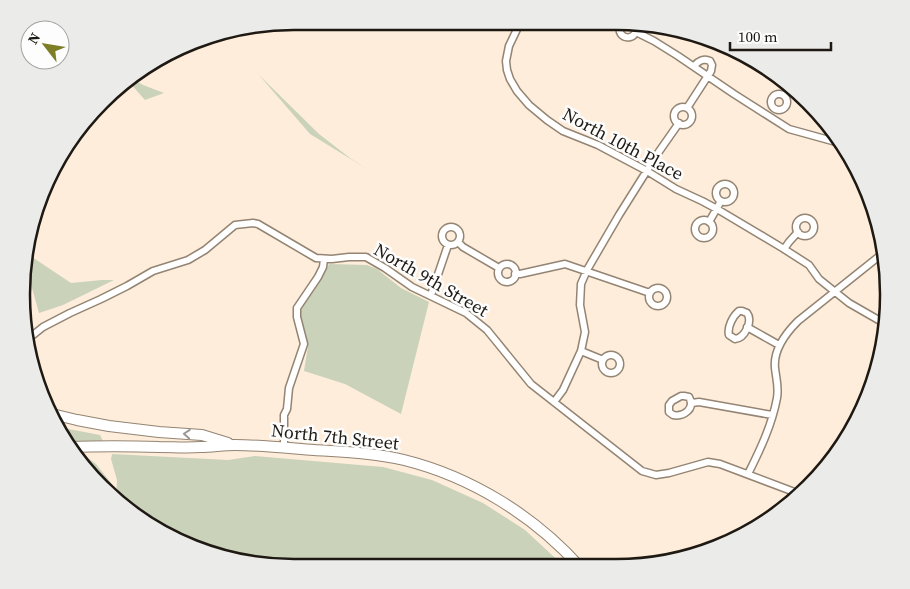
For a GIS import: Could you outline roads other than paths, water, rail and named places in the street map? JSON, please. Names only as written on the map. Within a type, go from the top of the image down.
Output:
[{"type":"main road","name":"North 7th Street","points":[[59,416],[109,426],[202,435],[234,445]]},
{"type":"main road","name":"North 7th Street","points":[[79,447],[200,447],[234,445],[284,447],[390,458],[428,467],[484,491],[518,512],[552,539],[572,559]]},
{"type":"street","name":"North 10th Place","points":[[517,30],[509,46],[506,61],[510,79],[529,105],[547,120],[563,131],[598,145],[676,189],[717,209],[784,249],[809,265],[819,279],[835,292],[855,307],[879,320]]},
{"type":"street","points":[[619,30],[624,37],[632,36],[636,32],[654,40],[789,129],[830,140]]},
{"type":"street","points":[[687,108],[712,68],[710,61],[705,59],[700,60],[694,66]]},
{"type":"street","points":[[680,108],[687,108],[692,114],[692,119],[686,124],[679,123],[675,117],[676,112],[680,108]]},
{"type":"street","points":[[771,118],[776,108]]},
{"type":"street","points":[[554,402],[563,390],[580,351],[585,332],[580,305],[581,284],[587,270],[619,215],[679,123]]},
{"type":"street","points":[[709,222],[721,201]]},
{"type":"street","name":"North 9th Street","points":[[33,335],[43,327],[119,290],[153,271],[188,260],[206,250],[235,225],[258,224],[316,258],[366,257],[412,287],[466,313],[488,330],[531,384],[642,471],[656,475],[708,462],[720,464],[792,491]]},
{"type":"street","points":[[453,228],[458,231],[460,236],[458,242],[448,244],[444,241],[442,235],[445,230],[453,228]]},
{"type":"street","points":[[784,249],[798,232]]},
{"type":"street","points":[[458,242],[463,248],[499,268]]},
{"type":"street","points":[[431,296],[448,244]]},
{"type":"street","points":[[748,474],[772,416],[778,389],[775,359],[779,346],[790,329],[878,258]]},
{"type":"street","points":[[284,447],[284,415],[287,409],[289,388],[304,344],[297,317],[297,308],[318,277],[323,267],[324,259]]},
{"type":"street","points":[[504,264],[510,264],[514,268],[515,274],[513,279],[505,281],[500,279],[498,274],[499,268],[504,264]]},
{"type":"street","points":[[515,274],[565,264],[650,293]]},
{"type":"street","points":[[747,328],[779,346]]},
{"type":"street","points":[[580,351],[603,360]]},
{"type":"street","points":[[692,403],[699,402],[772,416]]}]
